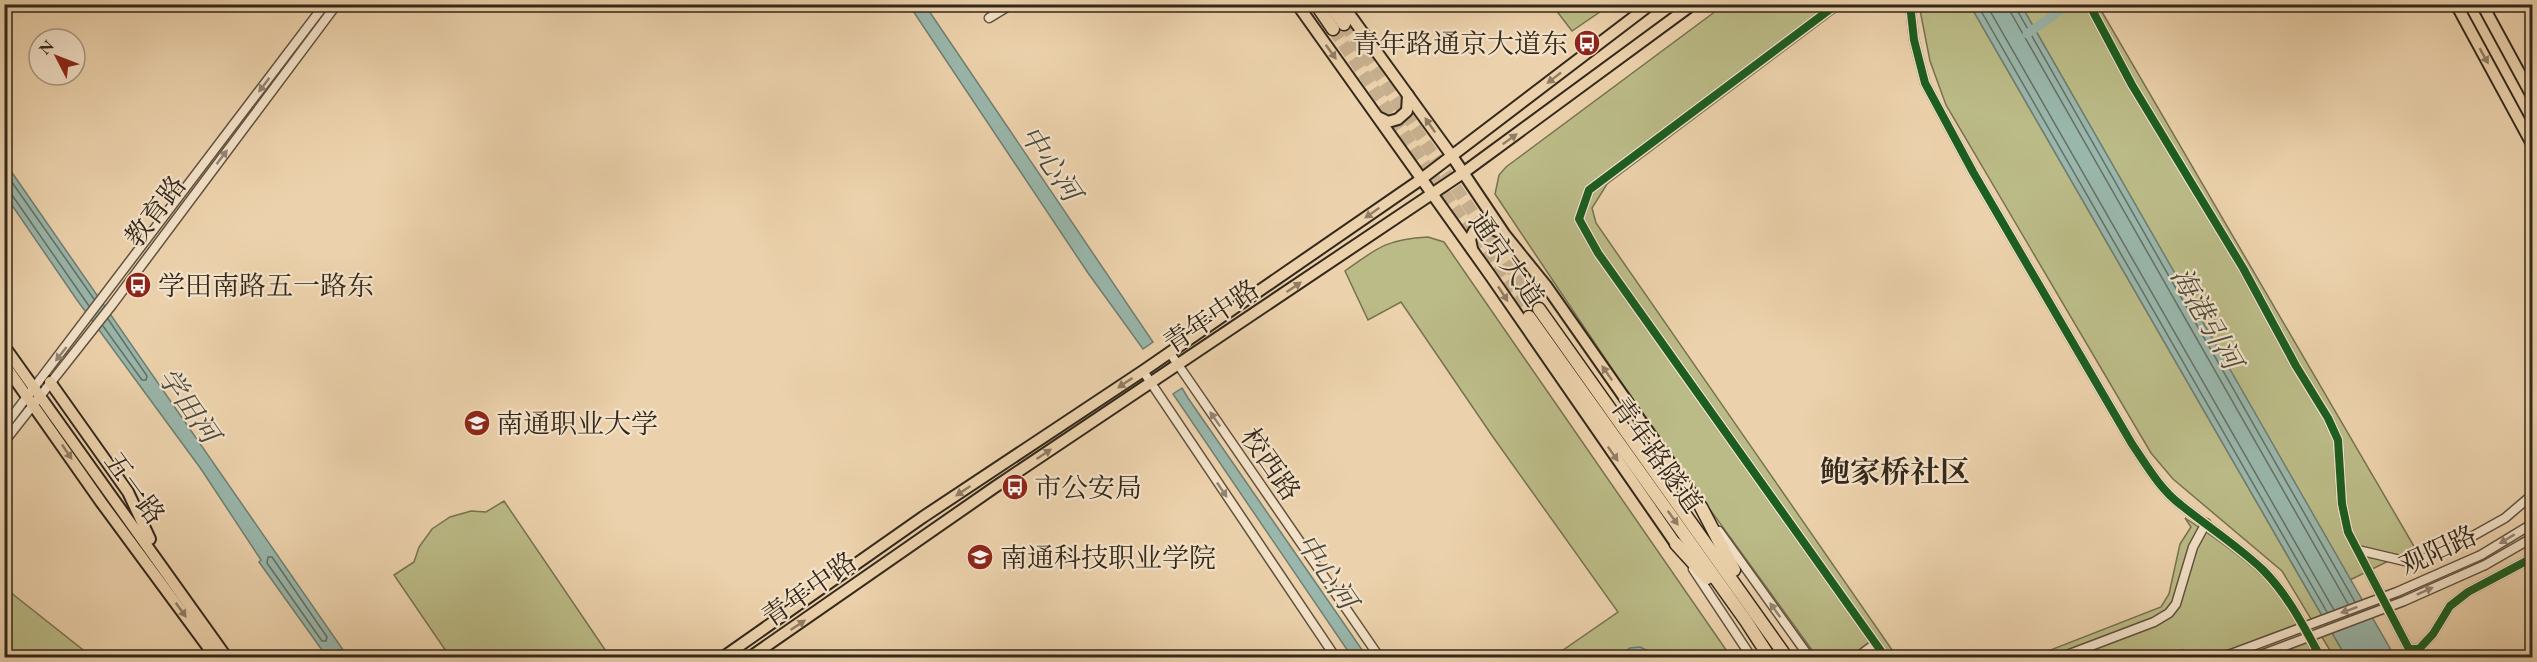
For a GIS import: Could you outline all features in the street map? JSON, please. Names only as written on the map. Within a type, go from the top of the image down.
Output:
[{"type":"highway","points":[[1316,4],[1339,27],[1330,4]]},
{"type":"highway","name":"青年路隧道","points":[[1746,621],[1534,313],[1754,608]]},
{"type":"highway","points":[[1701,507],[1754,608],[1787,657]]},
{"type":"highway","points":[[1676,544],[1746,621],[1770,657]]},
{"type":"main road","name":"通京大道","points":[[1297,4],[1380,118],[1420,180],[1472,249],[1676,544]]},
{"type":"main road","name":"通京大道","points":[[1342,4],[1452,156],[1505,235],[1547,287],[1701,507]]},
{"type":"main road","name":"青年中路","points":[[722,657],[1420,180],[1651,4]]},
{"type":"main road","name":"青年中路","points":[[749,657],[995,487],[1463,173],[1693,4]]},
{"type":"main road","points":[[2456,4],[2532,144]]},
{"type":"main road","points":[[2482,4],[2532,96]]},
{"type":"main road","points":[[1380,118],[1389,122],[1398,119],[1407,111],[1408,94]]},
{"type":"main road","points":[[1472,249],[1470,239],[1477,228],[1486,226],[1505,235]]},
{"type":"main road","name":"五一路","points":[[4,346],[101,502],[216,657]]},
{"type":"main road","name":"五一路","points":[[4,364],[35,395],[162,564],[227,657]]},
{"type":"main road","points":[[50,382],[128,492],[162,564]]},
{"type":"street","name":"教育路","points":[[4,427],[50,382],[112,305],[290,57],[325,4]]},
{"type":"street","name":"教育路","points":[[4,442],[105,295],[290,57],[337,4]]},
{"type":"street","points":[[989,18],[1012,4]]},
{"type":"street","points":[[1837,4],[1589,190],[1580,219],[1598,253],[1886,657]]},
{"type":"street","points":[[1910,4],[1914,40],[1925,83],[1973,172],[2143,461],[2154,478],[2180,504],[2264,571],[2290,603],[2321,657]]},
{"type":"street","points":[[2089,4],[2132,85],[2243,268],[2296,366],[2328,418],[2338,440],[2342,504],[2348,532],[2409,649],[2419,649],[2433,634],[2450,606],[2468,592],[2532,558]]},
{"type":"street","name":"校西路","points":[[1170,352],[1380,657]]},
{"type":"street","name":"校西路","points":[[1143,371],[1336,657]]},
{"type":"street","points":[[2358,550],[2413,563],[2455,546],[2505,518],[2532,495]]},
{"type":"street","points":[[1701,507],[1809,657]]},
{"type":"street","points":[[2059,657],[2154,622],[2169,613],[2176,603],[2193,547],[2206,523]]},
{"type":"street","name":"观阳路","points":[[2223,657],[2397,592],[2481,555],[2532,524]]},
{"type":"street","name":"观阳路","points":[[2253,657],[2404,601],[2485,565],[2532,538]]},
{"type":"street","points":[[1676,544],[1752,657]]},
{"type":"street","points":[[1856,657],[1875,644]]},
{"type":"green space","points":[[1552,5],[1610,5],[1572,31]]},
{"type":"green space","points":[[1724,5],[1845,5],[1607,184],[1592,208],[1596,223],[1897,657],[1817,657],[1661,442],[1495,194],[1499,175],[1506,167]]},
{"type":"green space","points":[[1919,5],[1970,5],[2346,657],[2334,657],[2282,571],[2173,479],[2151,453],[1946,105],[1930,61]]},
{"type":"green space","points":[[2021,5],[2098,5],[2415,548],[2350,580]]},
{"type":"green space","points":[[1428,237],[1444,242],[1731,657],[1553,657],[1618,612],[1493,437],[1401,302],[1368,320],[1345,271],[1383,246],[1402,240]]},
{"type":"green space","points":[[504,501],[610,657],[450,657],[394,575],[414,562],[419,547],[432,529],[450,517],[471,511],[486,512]]},
{"type":"green space","points":[[2185,518],[2235,553],[2270,585],[2292,615],[2315,657],[2189,657],[2183,650],[2163,657],[2030,658],[2161,607],[2169,594],[2180,544],[2191,527]]},
{"type":"green space","points":[[5,588],[92,657],[5,657]]},
{"type":"water","points":[[909,5],[925,5],[1153,342],[1143,349],[1088,273]]},
{"type":"water","points":[[1970,5],[2021,5],[2395,657],[2346,657]]},
{"type":"water","points":[[4,161],[348,657],[327,657],[259,562],[261,560],[201,469],[77,300],[5,195]]},
{"type":"water","points":[[1182,388],[1367,657],[1352,657],[1173,394]]},
{"type":"water","points":[[1640,647],[1661,657],[1617,657],[1630,648]]},
{"type":"waterway","points":[[2027,34],[2069,4]]},
{"type":"tunnel","points":[[1344,24],[1539,309]]},
{"type":"tunnel","points":[[1333,29],[1529,317]]},
{"type":"cycle path","points":[[1837,4],[1589,190],[1579,219],[1598,253],[1886,658]]},
{"type":"cycle path","points":[[1910,4],[1914,40],[1925,83],[1973,172],[2132,444],[2154,477],[2173,499],[2243,553],[2272,580],[2295,612],[2321,658]]},
{"type":"cycle path","points":[[2089,4],[2132,85],[2243,268],[2296,366],[2328,418],[2338,440],[2342,504],[2348,532],[2409,649],[2419,649],[2433,634],[2450,606],[2468,592],[2532,558]]},
{"type":"place","name":"青年路通京大道东","points":[[1587,43]]},
{"type":"place","name":"学田南路五一路东","points":[[138,285]]},
{"type":"place","name":"南通职业大学","points":[[477,423]]},
{"type":"place","name":"市公安局","points":[[1015,487]]},
{"type":"place","name":"南通科技职业学院","points":[[980,557]]},
{"type":"district","name":"鲍家桥社区","points":[[1895,471]]},
{"type":"water label","name":"中心河","points":[[1051,163]]},
{"type":"water label","name":"海港引河","points":[[2207,318]]},
{"type":"water label","name":"学田河","points":[[189,405]]},
{"type":"water label","name":"中心河","points":[[1327,571]]}]
